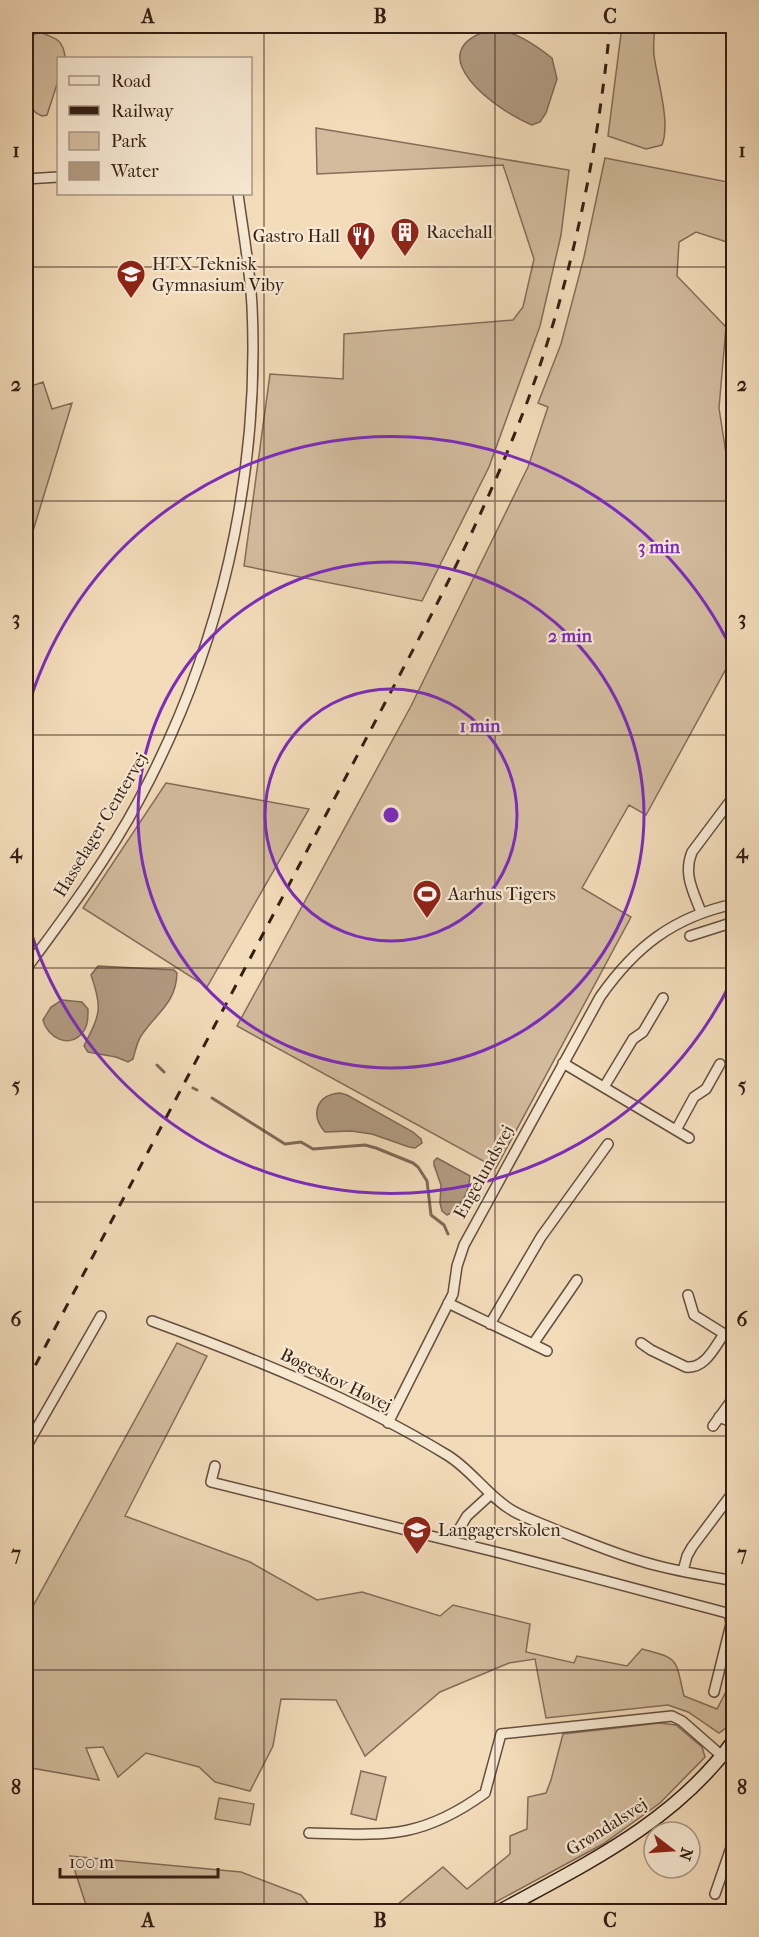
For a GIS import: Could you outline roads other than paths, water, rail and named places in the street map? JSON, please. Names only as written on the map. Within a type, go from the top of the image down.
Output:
[{"type":"street","points":[[26,179],[57,177]]},
{"type":"street","name":"Hasselager Centervej","points":[[26,969],[72,906],[139,800],[166,747],[190,688],[210,633],[221,593],[238,522],[252,398],[252,304],[238,195]]},
{"type":"street","points":[[701,912],[688,880],[688,862],[692,852],[734,796]]},
{"type":"street","name":"Engelundsvej","points":[[388,1423],[453,1293],[457,1266],[464,1245],[600,997],[625,965],[648,944],[701,912],[734,904]]},
{"type":"street","points":[[718,907],[722,925]]},
{"type":"street","points":[[690,936],[734,922]]},
{"type":"street","points":[[604,1087],[633,1039],[643,1032],[663,998]]},
{"type":"street","points":[[563,1063],[689,1138]]},
{"type":"street","points":[[676,1130],[694,1097],[706,1089],[720,1064]]},
{"type":"street","points":[[490,1324],[541,1237],[608,1144]]},
{"type":"street","points":[[533,1344],[577,1280]]},
{"type":"street","points":[[687,1295],[694,1315],[734,1340]]},
{"type":"street","points":[[448,1303],[547,1352]]},
{"type":"street","points":[[26,1447],[101,1316]]},
{"type":"street","name":"Bøgeskov Høvej","points":[[152,1321],[219,1345],[297,1378],[388,1423],[447,1455],[465,1469],[490,1495],[512,1510],[591,1544],[645,1562],[734,1581]]},
{"type":"street","points":[[641,1343],[686,1367],[692,1367],[702,1363],[724,1334]]},
{"type":"street","points":[[713,1426],[734,1397]]},
{"type":"street","points":[[719,1417],[734,1423]]},
{"type":"street","points":[[215,1466],[211,1482],[452,1541],[727,1613],[731,1624],[714,1692]]},
{"type":"street","points":[[683,1571],[692,1547],[734,1491]]},
{"type":"street","points":[[452,1541],[467,1516],[490,1495]]},
{"type":"street","points":[[309,1833],[386,1835],[406,1832],[448,1817],[485,1793],[501,1734],[672,1716],[682,1721],[722,1756]]},
{"type":"street","name":"Grøndalsvej","points":[[498,1911],[634,1835],[690,1790],[732,1743]]},
{"type":"street","points":[[715,1894],[734,1839]]},
{"type":"water","points":[[490,30],[515,35],[552,58],[557,79],[546,113],[540,122],[532,125],[500,107],[470,80],[462,66],[460,52],[469,40]]},
{"type":"water","points":[[98,966],[174,970],[177,973],[173,993],[141,1036],[133,1059],[128,1062],[116,1057],[88,1052],[84,1046],[94,1026],[98,1011],[97,996],[91,975]]},
{"type":"water","points":[[62,1000],[82,1002],[88,1009],[85,1030],[77,1037],[65,1041],[49,1032],[43,1020],[51,1007]]},
{"type":"water","points":[[340,1093],[413,1132],[422,1143],[415,1148],[372,1134],[351,1131],[325,1132],[318,1119],[318,1107],[325,1098]]},
{"type":"water","points":[[437,1158],[470,1176],[464,1198],[457,1208],[447,1215],[442,1211],[440,1203],[441,1185],[434,1165]]},
{"type":"waterway","points":[[157,1065],[164,1072]]},
{"type":"waterway","points":[[193,1088],[197,1090]]},
{"type":"waterway","points":[[212,1098],[285,1144],[301,1142],[313,1149],[365,1145],[413,1163],[427,1181],[431,1215],[444,1225],[448,1234]]},
{"type":"railway","points":[[26,1383],[424,629],[493,486],[529,397],[570,261],[590,167],[610,26]]},
{"type":"place","name":"Racehall","points":[[405,258]]},
{"type":"place","name":"Gastro Hall","points":[[361,262]]},
{"type":"place","name":"HTX Teknisk Gymnasium Viby","points":[[131,300]]},
{"type":"place","name":"Aarhus Tigers","points":[[427,920]]},
{"type":"place","name":"Langagerskolen","points":[[417,1556]]}]
